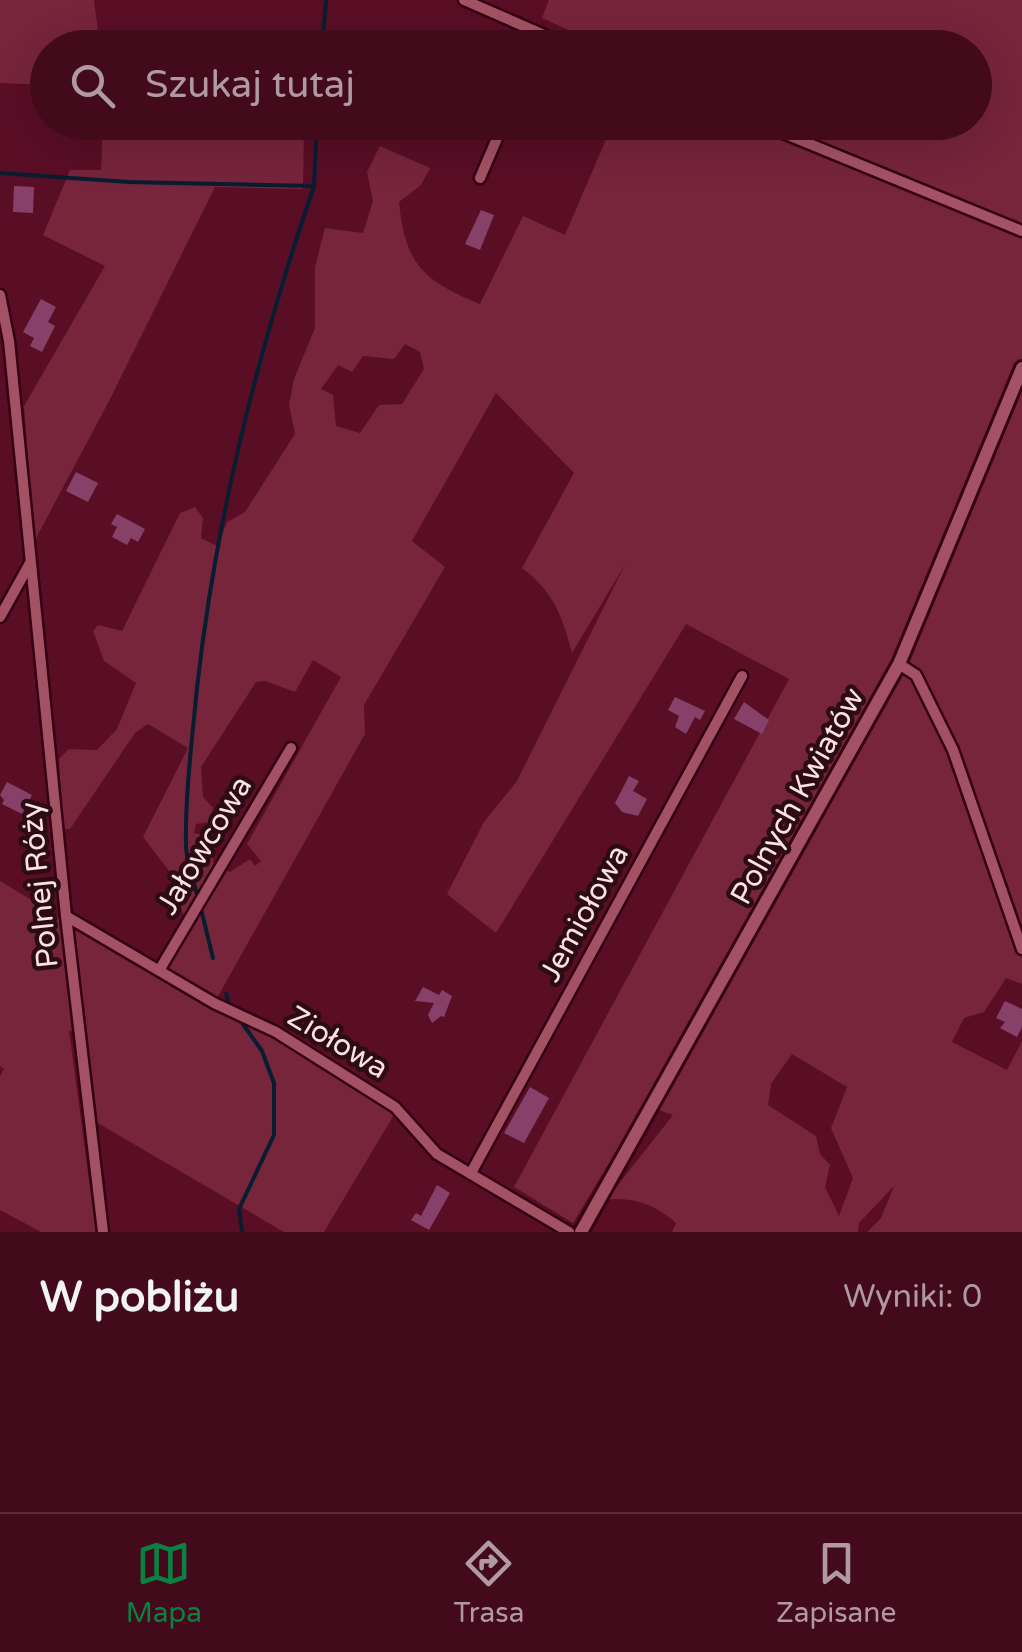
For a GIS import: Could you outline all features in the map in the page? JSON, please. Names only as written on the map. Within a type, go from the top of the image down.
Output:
[{"type":"street","points":[[464,0],[537,30]]},
{"type":"street","points":[[480,178],[496,140]]},
{"type":"street","points":[[800,140],[1022,230]]},
{"type":"street","name":"Polnej Róży","points":[[0,295],[9,341],[66,916],[103,1232]]},
{"type":"street","name":"Polnych Kwiatów","points":[[581,1232],[899,664],[1022,368]]},
{"type":"street","points":[[0,617],[31,562]]},
{"type":"street","points":[[899,664],[916,676],[953,750],[1022,949]]},
{"type":"street","name":"Jemiołowa","points":[[470,1173],[742,676]]},
{"type":"street","name":"Jałowcowa","points":[[160,969],[292,748]]},
{"type":"street","name":"Ziołowa","points":[[66,916],[214,1002],[276,1032],[395,1106],[437,1154],[569,1232]]},
{"type":"shaded area","points":[[0,0],[94,0],[98,30],[30,30],[30,84],[0,83]]},
{"type":"shaded area","points":[[549,0],[1022,0],[1022,984],[1006,978],[984,1012],[964,1018],[952,1042],[1007,1070],[1022,1041],[1022,1232],[867,1232],[881,1218],[894,1186],[859,1223],[858,1232],[672,1232],[676,1223],[652,1207],[625,1199],[606,1200],[673,1115],[644,1105],[573,1223],[514,1187],[789,679],[686,624],[496,933],[447,894],[484,822],[517,781],[626,563],[572,653],[555,606],[542,586],[522,568],[574,473],[496,393],[412,541],[445,567],[364,705],[365,734],[216,1000],[167,967],[190,930],[174,891],[173,876],[143,837],[188,748],[148,724],[135,733],[70,829],[62,829],[59,759],[69,749],[97,750],[117,729],[136,683],[104,661],[93,631],[98,625],[122,631],[180,513],[195,507],[203,518],[201,538],[217,546],[227,522],[245,512],[295,434],[289,405],[294,379],[315,328],[315,267],[325,228],[363,233],[373,201],[367,172],[380,146],[430,168],[421,185],[399,202],[412,256],[431,278],[480,304],[523,216],[565,235],[606,140],[992,140],[992,30],[569,30],[542,18]],"holes":[[[405,344],[420,352],[424,369],[402,404],[379,405],[360,433],[336,426],[333,395],[321,389],[338,365],[352,372],[363,356],[394,359]],[[313,660],[341,677],[247,844],[261,861],[255,866],[250,859],[230,872],[213,862],[214,844],[207,836],[194,833],[196,824],[209,822],[213,808],[203,797],[201,767],[256,682],[265,681],[295,692]],[[792,1054],[847,1087],[831,1128],[853,1178],[839,1216],[825,1187],[830,1165],[820,1154],[816,1136],[768,1105],[771,1084]]]},
{"type":"shaded area","points":[[102,140],[304,140],[303,189],[215,187],[34,542],[24,406],[105,266],[43,235],[70,170],[101,170]]},
{"type":"shaded area","points":[[0,881],[210,1008],[271,1035],[395,1113],[324,1232],[284,1232],[96,1122],[86,1039],[69,1030],[96,1232],[41,1232],[0,1210],[0,1076],[4,1069],[0,1066]]},
{"type":"building","points":[[14,186],[34,187],[33,213],[13,212]]},
{"type":"building","points":[[481,210],[494,215],[480,250],[465,244]]},
{"type":"building","points":[[41,299],[56,307],[48,322],[55,326],[42,352],[30,346],[34,338],[23,332]]},
{"type":"building","points":[[76,472],[98,483],[88,502],[66,491]]},
{"type":"building","points":[[117,514],[145,529],[138,542],[131,538],[127,545],[112,537],[117,527],[111,524]]},
{"type":"building","points":[[675,697],[705,711],[700,720],[695,717],[686,734],[675,727],[679,716],[668,710]]},
{"type":"building","points":[[744,702],[769,720],[762,734],[734,719]]},
{"type":"building","points":[[629,776],[639,781],[633,791],[647,799],[638,816],[622,812],[615,803]]},
{"type":"building","points":[[7,782],[32,795],[22,814],[2,804],[0,795]]},
{"type":"building","points":[[423,987],[452,996],[444,1017],[432,1023],[428,1015],[434,1003],[415,1001]]},
{"type":"building","points":[[1005,1001],[1022,1009],[1022,1027],[1017,1037],[1000,1028],[1005,1022],[996,1018]]},
{"type":"building","points":[[530,1087],[549,1098],[524,1143],[504,1133]]},
{"type":"building","points":[[437,1185],[450,1193],[429,1230],[411,1220],[416,1213],[421,1216]]},
{"type":"waterway","points":[[324,30],[326,0]]},
{"type":"waterway","points":[[0,173],[129,182],[314,186],[316,140]]},
{"type":"waterway","points":[[198,898],[187,853],[189,768],[215,560],[257,371],[314,186]]},
{"type":"waterway","points":[[201,909],[213,958]]},
{"type":"waterway","points":[[226,994],[229,1003]]},
{"type":"waterway","points":[[240,1020],[262,1051],[274,1083],[274,1135],[239,1209],[242,1232]]}]
